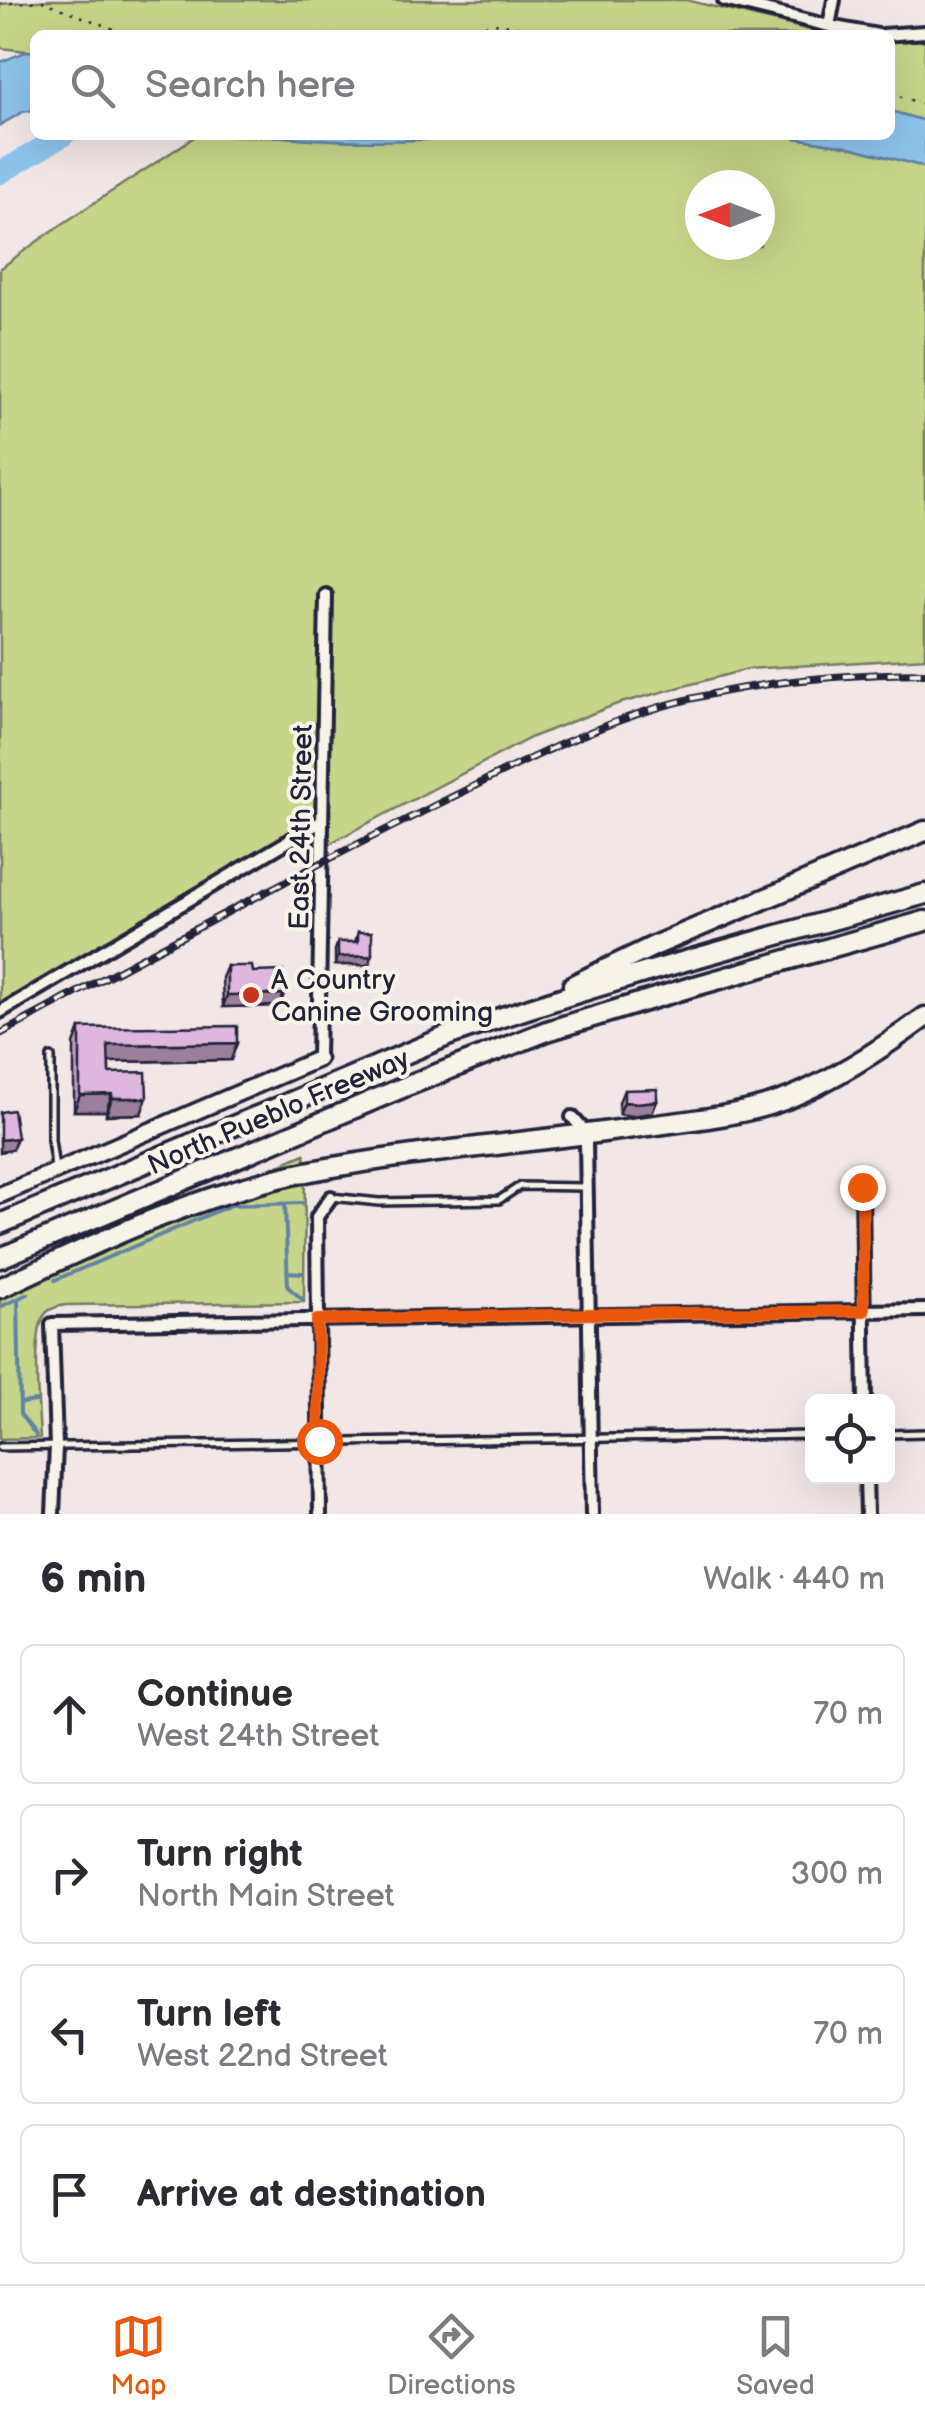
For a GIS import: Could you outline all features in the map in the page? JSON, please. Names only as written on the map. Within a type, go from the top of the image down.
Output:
[{"type":"highway","points":[[519,1010],[656,946],[925,832]]},
{"type":"highway","name":"North Pueblo Freeway","points":[[0,1224],[450,1035],[519,1010],[925,894]]},
{"type":"highway","name":"North Pueblo Freeway","points":[[0,1258],[547,1031],[925,921]]},
{"type":"highway","points":[[0,1288],[162,1216],[268,1180],[371,1160],[584,1136],[738,1112],[786,1098],[842,1072],[925,1017]]},
{"type":"street","points":[[724,0],[852,30]]},
{"type":"street","points":[[829,26],[834,0]]},
{"type":"street","points":[[895,34],[925,32]]},
{"type":"street","name":"East 24th Street","points":[[318,1059],[326,596]]},
{"type":"street","points":[[0,1012],[322,822]]},
{"type":"street","points":[[0,1195],[318,1059]]},
{"type":"street","points":[[572,1118],[584,1136],[587,1188],[592,1514]]},
{"type":"street","points":[[862,1187],[865,1394]]},
{"type":"street","points":[[320,1514],[317,1216],[332,1197]]},
{"type":"street","points":[[53,1514],[56,1446],[52,1324],[925,1310]]},
{"type":"street","points":[[866,1484],[867,1514]]},
{"type":"lane","points":[[51,1057],[55,1171]]},
{"type":"lane","points":[[332,1197],[379,1202],[500,1200],[520,1186],[587,1188]]},
{"type":"lane","points":[[895,1434],[925,1433]]},
{"type":"lane","points":[[0,1448],[805,1435]]},
{"type":"path","points":[[0,4],[42,1],[116,30]]},
{"type":"path","points":[[445,30],[499,22],[539,30]]},
{"type":"path","points":[[895,95],[925,105]]},
{"type":"green space","points":[[49,0],[686,0],[809,30],[30,30],[30,51],[0,48],[0,4]]},
{"type":"green space","points":[[925,40],[925,121],[895,112],[895,42]]},
{"type":"green space","points":[[189,140],[808,140],[925,167],[925,658],[748,669],[617,704],[532,737],[321,848],[322,823],[0,1012],[0,269]]},
{"type":"green space","points":[[305,1154],[304,1302],[53,1308],[41,1322],[39,1335],[40,1438],[0,1439],[0,1283]]},
{"type":"water","points":[[30,51],[30,111],[0,125],[0,62]]},
{"type":"water","points":[[895,112],[925,121],[925,167],[808,140],[895,140]]},
{"type":"building","points":[[358,932],[372,932],[372,956],[338,957],[338,942],[358,942]]},
{"type":"building","points":[[227,966],[252,966],[253,972],[283,971],[284,994],[227,995]]},
{"type":"building","points":[[237,1026],[237,1043],[108,1045],[109,1073],[146,1072],[147,1098],[80,1095],[80,1028]]},
{"type":"building","points":[[657,1089],[657,1101],[624,1102],[624,1090]]},
{"type":"building","points":[[13,1110],[17,1138],[0,1140],[0,1112]]},
{"type":"waterway","points":[[0,173],[56,140]]},
{"type":"waterway","points":[[55,1280],[231,1205],[302,1203]]},
{"type":"waterway","points":[[285,1205],[288,1287],[302,1299]]},
{"type":"waterway","points":[[287,1272],[302,1273]]},
{"type":"waterway","points":[[0,1307],[28,1294]]},
{"type":"waterway","points":[[18,1300],[20,1414],[36,1435]]},
{"type":"waterway","points":[[21,1403],[36,1401]]},
{"type":"railway","points":[[0,1034],[374,836],[603,727],[663,706],[760,685],[925,673]]},
{"type":"place","name":"A Country Canine Grooming","points":[[251,995]]},
{"type":"route","points":[[319,1441],[317,1320],[864,1311],[862,1187]]}]
